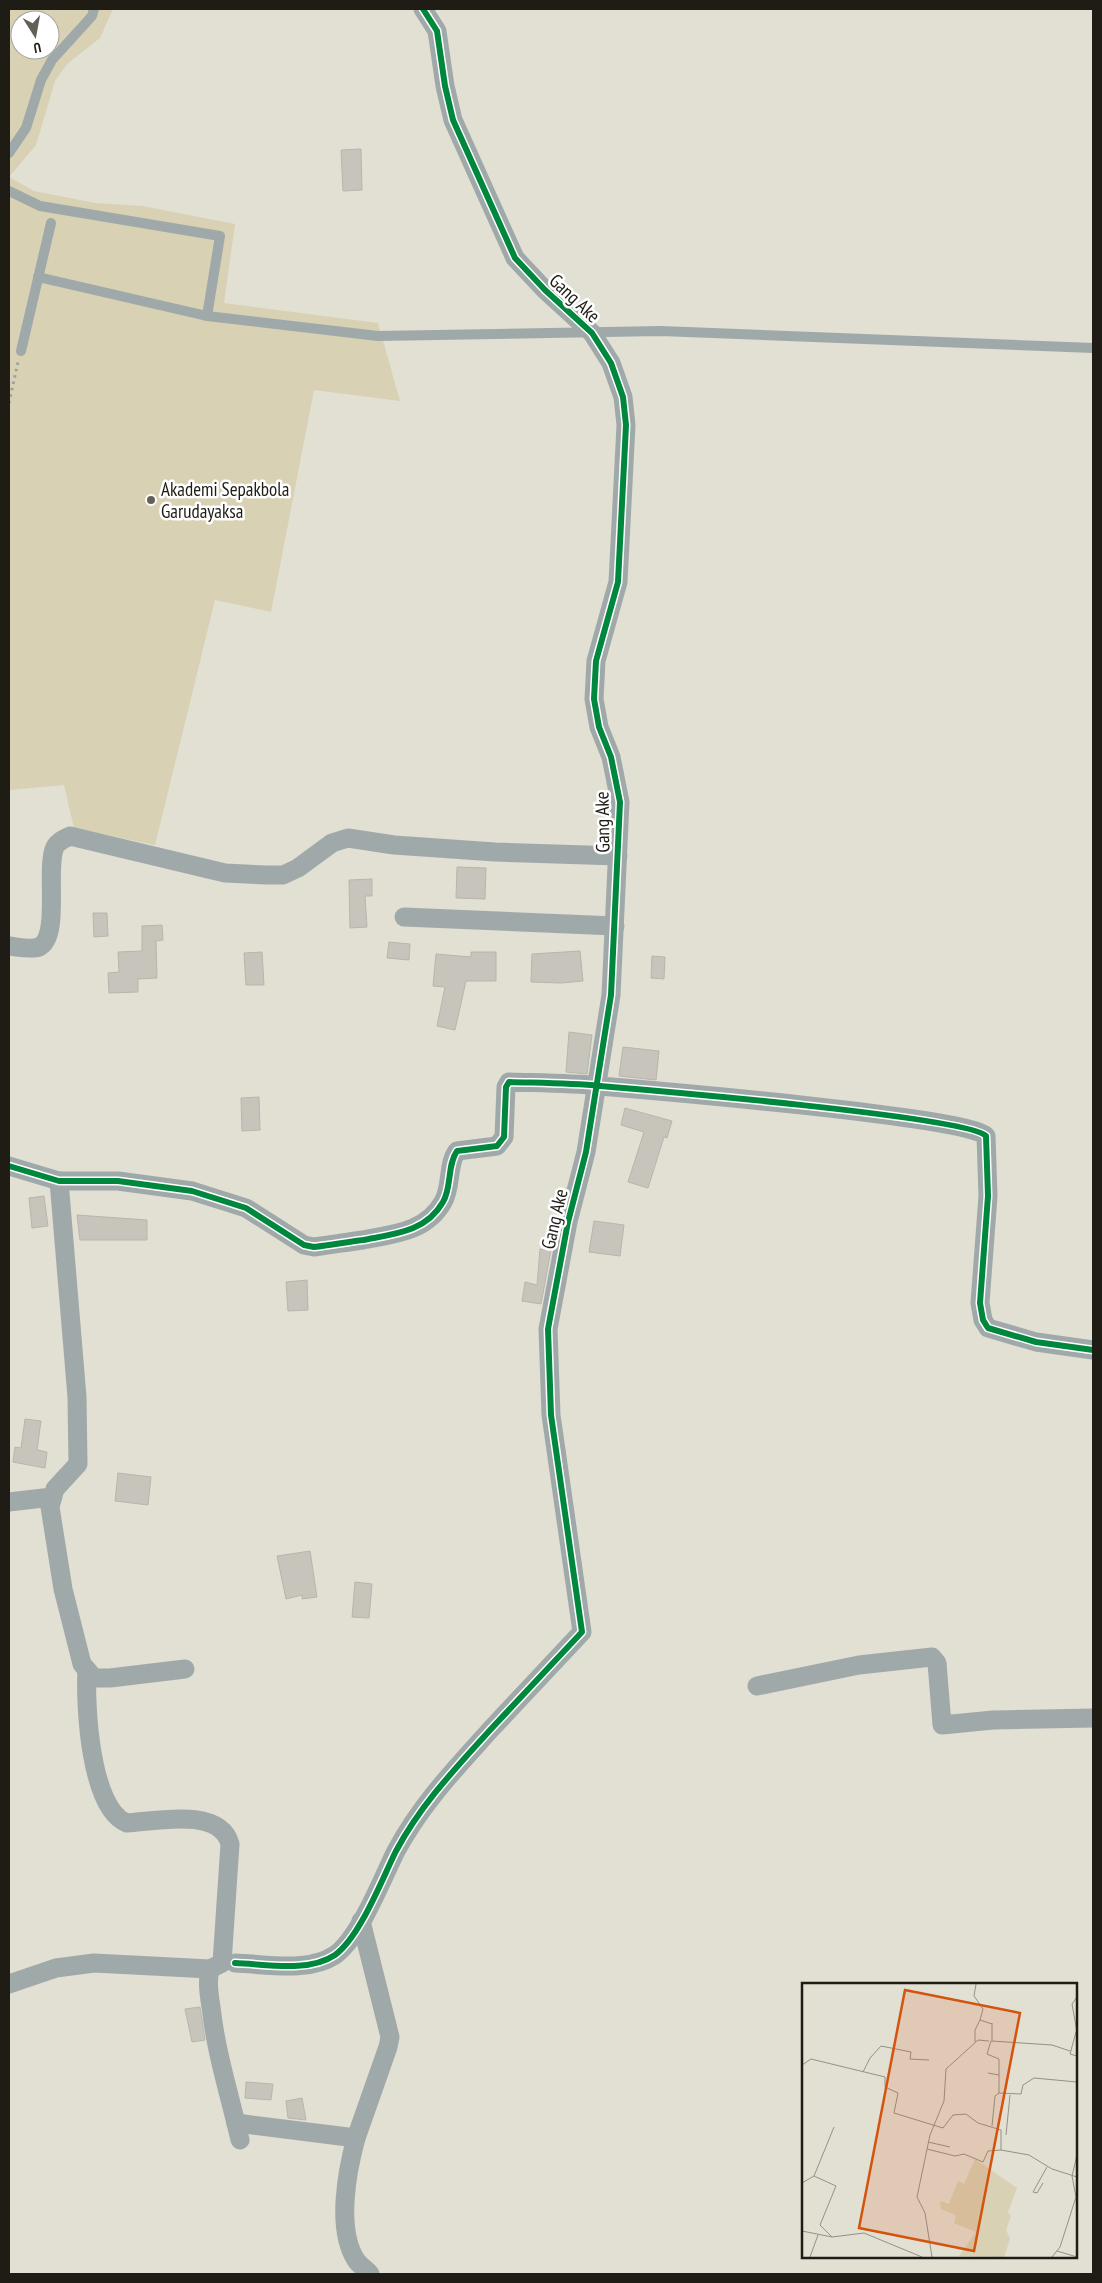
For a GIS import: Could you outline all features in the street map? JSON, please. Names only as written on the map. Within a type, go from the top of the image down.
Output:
[{"type":"street","name":"Gang Ake","points":[[361,1921],[412,1822],[434,1791],[582,1632],[551,1414],[548,1329],[568,1222],[586,1152],[599,1086],[611,995],[620,802],[612,757],[600,727],[594,699],[596,661],[618,582],[626,425],[623,396],[611,363],[592,333],[539,285],[515,258],[453,120],[445,86],[437,31],[423,9]]},
{"type":"street","points":[[9,946],[33,948],[40,946],[49,936],[52,854],[59,841],[70,836],[225,873],[266,875],[283,875],[298,868],[332,843],[348,838],[412,846],[618,856]]},
{"type":"street","points":[[404,917],[615,926]]},
{"type":"street","points":[[9,1166],[59,1181],[118,1181],[192,1191],[246,1208],[304,1245],[314,1247],[404,1233],[434,1216],[444,1201],[450,1183],[454,1156],[458,1152],[498,1146],[502,1142],[504,1137],[506,1087],[509,1082],[599,1086],[803,1105],[948,1124],[982,1132],[986,1136],[988,1196],[980,1303],[983,1320],[988,1328],[1036,1342],[1093,1350]]},
{"type":"street","points":[[59,1181],[78,1397],[78,1464],[55,1489],[50,1507],[64,1589],[82,1664],[94,1678],[110,1678],[185,1669]]},
{"type":"street","points":[[9,1502],[52,1497]]},
{"type":"street","points":[[757,1686],[867,1664],[932,1657],[937,1663],[942,1725],[993,1720],[1093,1718]]},
{"type":"street","points":[[9,1984],[56,1968],[94,1963],[210,1969],[222,1963],[230,1844],[228,1837],[215,1825],[203,1820],[127,1823],[118,1820],[112,1813],[103,1796],[88,1732],[87,1670]]},
{"type":"street","points":[[235,1963],[298,1965],[317,1963],[336,1954],[347,1943],[361,1921]]},
{"type":"street","points":[[361,1921],[390,2037],[356,2138],[346,2183],[347,2231],[352,2251],[357,2261],[370,2274]]},
{"type":"street","points":[[210,1969],[208,1980],[212,2023],[222,2074],[238,2132],[356,2138]]},
{"type":"lane","points":[[9,153],[26,128],[41,80],[52,60],[92,16],[94,9]]},
{"type":"lane","points":[[9,191],[40,206],[220,236],[207,316]]},
{"type":"lane","points":[[21,351],[51,223]]},
{"type":"lane","points":[[38,277],[207,316],[378,336],[661,331],[1093,348]]},
{"type":"path","points":[[9,403],[21,351]]},
{"type":"path","points":[[9,382],[14,383]]},
{"type":"shaded area","points":[[9,9],[113,9],[100,38],[67,64],[55,81],[36,145],[9,177]]},
{"type":"shaded area","name":"Akademi Sepakbola Garudayaksa","points":[[9,177],[34,191],[95,203],[142,206],[235,224],[224,303],[378,323],[400,401],[314,390],[271,612],[215,600],[155,845],[74,828],[64,785],[9,790]]},
{"type":"building","points":[[361,149],[362,190],[343,191],[341,150]]},
{"type":"building","points":[[457,867],[486,868],[485,899],[456,898]]},
{"type":"building","points":[[372,879],[372,896],[365,896],[367,927],[350,928],[349,880]]},
{"type":"building","points":[[93,913],[107,913],[108,936],[94,937]]},
{"type":"building","points":[[162,925],[163,940],[156,941],[157,978],[138,979],[138,992],[109,993],[108,973],[119,972],[118,952],[142,951],[142,926]]},
{"type":"building","points":[[389,942],[410,944],[409,960],[387,958]]},
{"type":"building","points":[[580,951],[583,981],[561,983],[531,982],[532,954]]},
{"type":"building","points":[[262,952],[264,985],[246,985],[244,953]]},
{"type":"building","points":[[471,952],[496,952],[496,981],[466,981],[455,1030],[437,1026],[445,987],[433,986],[436,954],[471,957]]},
{"type":"building","points":[[652,956],[665,957],[664,979],[651,978]]},
{"type":"building","points":[[569,1032],[592,1035],[587,1074],[566,1072]]},
{"type":"building","points":[[623,1047],[659,1051],[656,1080],[619,1076]]},
{"type":"building","points":[[259,1097],[260,1130],[242,1131],[241,1098]]},
{"type":"building","points":[[625,1108],[672,1121],[667,1138],[664,1137],[648,1188],[628,1182],[644,1132],[621,1125]]},
{"type":"building","points":[[44,1196],[48,1226],[32,1228],[29,1198]]},
{"type":"building","points":[[77,1215],[147,1220],[147,1240],[80,1240]]},
{"type":"building","points":[[594,1221],[624,1225],[620,1256],[589,1252]]},
{"type":"building","points":[[540,1249],[551,1250],[541,1304],[522,1301],[525,1282],[537,1285]]},
{"type":"building","points":[[307,1280],[308,1310],[288,1311],[286,1282]]},
{"type":"building","points":[[25,1419],[41,1421],[37,1450],[47,1452],[45,1468],[13,1462],[15,1447],[21,1448]]},
{"type":"building","points":[[118,1473],[151,1477],[148,1505],[115,1501]]},
{"type":"building","points":[[310,1551],[317,1597],[302,1599],[302,1595],[286,1599],[277,1556]]},
{"type":"building","points":[[355,1582],[372,1584],[369,1618],[352,1617]]},
{"type":"building","points":[[200,2007],[205,2040],[192,2042],[185,2009]]},
{"type":"building","points":[[246,2082],[273,2084],[271,2100],[245,2098]]},
{"type":"building","points":[[302,2098],[306,2120],[288,2118],[286,2101]]},
{"type":"cycle path","points":[[235,1963],[300,1966],[324,1961],[344,1947],[362,1922],[396,1851],[428,1802],[491,1729],[582,1632],[551,1415],[548,1329],[568,1222],[586,1152],[611,995],[620,802],[611,757],[599,727],[594,699],[596,661],[618,582],[626,425],[623,397],[611,363],[592,333],[545,290],[515,258],[453,120],[445,86],[437,31],[423,9]]},
{"type":"cycle path","points":[[9,1166],[59,1181],[118,1181],[192,1191],[246,1208],[304,1245],[314,1247],[397,1233],[418,1226],[428,1220],[436,1212],[446,1196],[452,1163],[457,1151],[497,1146],[504,1137],[506,1087],[509,1082],[577,1084],[678,1093],[805,1105],[925,1121],[967,1129],[986,1136],[988,1196],[980,1303],[983,1320],[988,1328],[1036,1342],[1093,1350]]},
{"type":"place","name":"Akademi Sepakbola Garudayaksa","points":[[151,500]]}]
